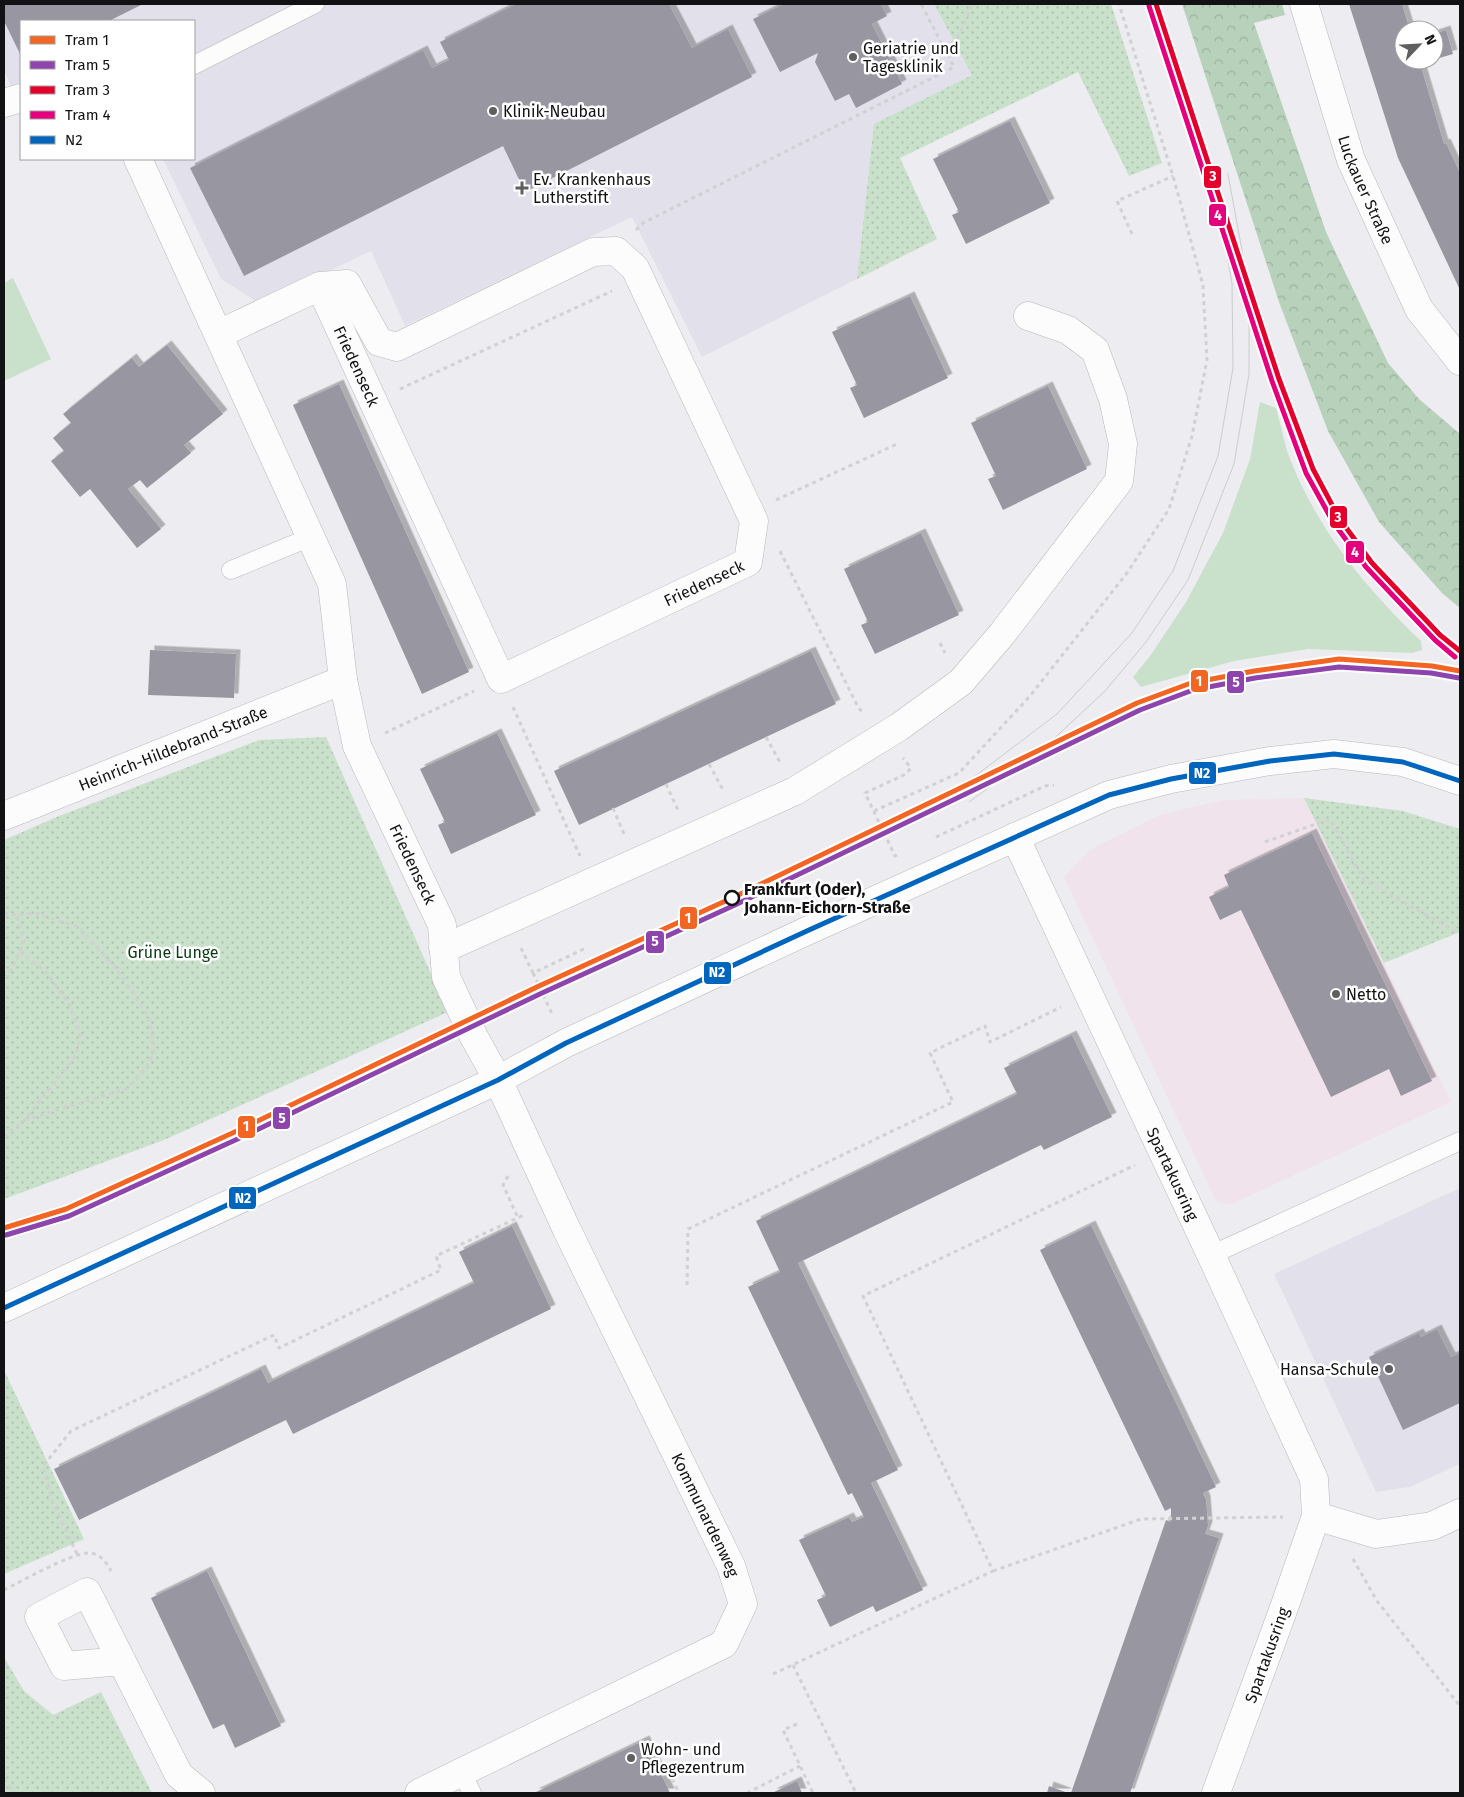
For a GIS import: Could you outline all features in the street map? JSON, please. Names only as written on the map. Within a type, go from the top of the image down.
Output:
[{"type":"street","name":"Luckauer Straße","points":[[1304,4],[1351,160],[1419,309],[1460,361]]},
{"type":"street","points":[[4,103],[20,98]]},
{"type":"street","name":"Friedenseck","points":[[138,160],[332,584],[343,680],[357,746],[442,925],[446,977],[474,1037],[498,1080]]},
{"type":"street","name":"Friedenseck","points":[[218,334],[320,286],[347,284],[379,342],[397,347],[593,252],[616,251],[635,268],[754,521],[748,562],[501,679],[320,286]]},
{"type":"street","points":[[443,947],[452,945],[795,791],[899,727],[961,682],[1002,634],[1119,481],[1123,444],[1113,399],[1095,350],[1068,330],[1028,316]]},
{"type":"street","name":"Heinrich-Hildebrand-Straße","points":[[4,816],[343,680]]},
{"type":"street","points":[[4,1308],[498,1080],[566,1043],[818,926],[1109,795],[1171,779],[1270,761],[1334,754],[1403,762],[1460,781]]},
{"type":"street","name":"Spartakusring","points":[[1015,837],[1314,1479],[1323,1518],[1285,1605],[1216,1793]]},
{"type":"street","name":"Kommunardenweg","points":[[419,1793],[467,1783],[724,1644],[743,1604],[731,1566],[554,1201],[498,1080]]},
{"type":"street","points":[[1323,1518],[1376,1534],[1432,1526],[1460,1513]]},
{"type":"street","points":[[122,1661],[179,1775],[200,1793]]},
{"type":"lane","points":[[195,64],[316,4]]},
{"type":"lane","points":[[231,570],[311,537]]},
{"type":"lane","points":[[1211,1255],[1460,1141]]},
{"type":"path","points":[[372,402],[620,287],[616,251],[643,223],[954,67],[921,4]]},
{"type":"path","points":[[946,50],[958,34],[973,4]]},
{"type":"path","points":[[1132,234],[1117,201],[1173,176]]},
{"type":"path","points":[[767,504],[897,444]]},
{"type":"path","points":[[748,562],[779,548],[858,707],[885,736]]},
{"type":"path","points":[[357,746],[501,679],[592,882]]},
{"type":"path","points":[[900,854],[895,856],[865,793],[906,774]]},
{"type":"path","points":[[930,840],[1045,786]]},
{"type":"path","points":[[1265,842],[1330,819],[1364,880],[1460,934]]},
{"type":"path","points":[[4,913],[16,915],[35,912],[78,927],[114,967],[149,1018],[155,1048],[147,1067],[126,1090],[25,1120]]},
{"type":"path","points":[[4,978],[13,967],[24,941],[16,915]]},
{"type":"path","points":[[508,920],[533,973],[586,948]]},
{"type":"path","points":[[4,1138],[25,1120],[76,1055],[80,1034],[71,1007],[47,973],[20,951]]},
{"type":"path","points":[[687,1285],[688,1229],[953,1102],[930,1053],[986,1026],[990,1042],[1050,1013]]},
{"type":"path","points":[[993,1571],[863,1296],[1163,1152]]},
{"type":"path","points":[[510,1174],[502,1186],[518,1218]]},
{"type":"path","points":[[77,1554],[52,1500],[44,1466],[71,1431],[274,1336],[279,1348],[288,1344],[441,1270],[436,1256],[554,1201]]},
{"type":"path","points":[[773,1674],[993,1571],[1141,1519],[1323,1518],[1377,1601],[1460,1706]]},
{"type":"path","points":[[793,1665],[856,1793]]},
{"type":"path","points":[[797,1724],[783,1730],[813,1793]]},
{"type":"path","points":[[747,1793],[800,1766]]},
{"type":"path","points":[[662,1775],[669,1772],[679,1793]]},
{"type":"path","points":[[4,1779],[14,1793]]},
{"type":"shaded area","name":"Ev. Krankenhaus Lutherstift","points":[[4,4],[934,4],[972,75],[874,125],[857,279],[702,357],[632,217],[405,326],[371,251],[260,304],[221,279],[163,160],[195,160],[195,20],[20,20],[20,87],[13,90],[4,71]]},
{"type":"shaded area","points":[[1304,798],[1451,1102],[1230,1205],[1216,1201],[1064,877],[1091,849],[1160,815],[1223,800]]},
{"type":"shaded area","name":"Hansa-Schule","points":[[1460,1188],[1460,1464],[1410,1487],[1376,1492],[1274,1274]]},
{"type":"green space","points":[[934,4],[1111,4],[1162,163],[1129,176],[1078,72],[900,158],[937,239],[857,279],[874,124],[972,75]]},
{"type":"green space","points":[[1182,4],[1282,4],[1285,15],[1254,23],[1326,232],[1388,363],[1419,399],[1460,434],[1460,608],[1442,593],[1379,522],[1328,431],[1279,302]]},
{"type":"green space","points":[[13,278],[51,359],[4,381],[4,283]]},
{"type":"green space","points":[[1260,402],[1276,408],[1290,459],[1315,511],[1330,535],[1346,558],[1381,600],[1421,641],[1422,650],[1412,653],[1308,649],[1234,661],[1141,687],[1133,677],[1150,656],[1186,602],[1223,533],[1250,459]]},
{"type":"green space","name":"Grüne Lunge","points":[[326,737],[448,1012],[164,1140],[4,1199],[4,840],[59,816],[259,740]]},
{"type":"green space","points":[[1304,798],[1403,811],[1460,829],[1460,932],[1384,963]]},
{"type":"green space","points":[[4,1370],[84,1539],[4,1574]]},
{"type":"green space","points":[[4,1657],[24,1691],[53,1715],[101,1692],[152,1793],[4,1793]]},
{"type":"building","points":[[4,4],[141,5],[111,20],[20,20],[20,54],[4,21]]},
{"type":"building","name":"Klinik-Neubau","points":[[516,4],[669,4],[692,48],[728,29],[752,77],[525,192],[503,146],[244,276],[190,168],[423,50],[432,68],[449,60],[440,42]]},
{"type":"building","name":"Geriatrie und Tagesklinik","points":[[784,4],[881,4],[887,16],[872,24],[902,84],[856,108],[849,94],[835,101],[815,62],[818,53],[780,72],[753,19]]},
{"type":"building","points":[[1349,4],[1402,4],[1407,20],[1394,20],[1394,70],[1422,70],[1444,144],[1446,143],[1460,173],[1460,290],[1398,158]]},
{"type":"building","points":[[1446,30],[1453,54],[1444,57],[1444,31]]},
{"type":"building","points":[[1010,121],[1050,203],[966,244],[952,215],[959,212],[933,159]]},
{"type":"building","points":[[910,296],[948,378],[864,418],[850,388],[857,385],[832,332]]},
{"type":"building","points":[[167,345],[223,414],[184,445],[191,453],[147,488],[140,480],[128,489],[161,529],[137,548],[90,489],[80,497],[51,461],[64,451],[53,438],[71,423],[63,414],[132,358],[139,367]]},
{"type":"building","points":[[339,384],[469,672],[422,694],[293,405]]},
{"type":"building","points":[[1048,386],[1087,469],[1003,510],[988,479],[996,476],[971,423]]},
{"type":"building","points":[[921,533],[959,615],[875,654],[861,625],[868,622],[844,569]]},
{"type":"building","points":[[150,650],[236,654],[234,698],[148,695]]},
{"type":"building","points":[[811,651],[836,704],[579,825],[554,771]]},
{"type":"building","points":[[497,733],[536,815],[451,854],[438,825],[445,822],[420,769]]},
{"type":"building","name":"Netto","points":[[1312,833],[1432,1081],[1401,1096],[1389,1069],[1331,1097],[1241,910],[1220,920],[1209,897],[1229,887],[1224,875]]},
{"type":"building","points":[[1072,1035],[1112,1117],[1044,1150],[1041,1145],[798,1263],[898,1470],[871,1483],[923,1590],[876,1612],[873,1606],[830,1627],[817,1600],[826,1596],[799,1540],[849,1517],[852,1522],[864,1517],[852,1493],[848,1495],[748,1287],[780,1272],[756,1221],[1017,1094],[1004,1068]]},
{"type":"building","points":[[1091,1225],[1216,1487],[1203,1493],[1206,1500],[1208,1526],[1205,1534],[1219,1538],[1130,1793],[1071,1793],[1166,1520],[1171,1522],[1171,1508],[1165,1511],[1040,1250]]},
{"type":"building","points":[[512,1226],[551,1309],[293,1434],[286,1420],[79,1520],[54,1469],[261,1369],[268,1383],[474,1283],[459,1252]]},
{"type":"building","points":[[1437,1329],[1451,1357],[1460,1353],[1460,1403],[1403,1430],[1369,1357],[1419,1333],[1421,1337]]},
{"type":"building","points":[[207,1571],[281,1726],[235,1748],[224,1724],[213,1729],[151,1598]]},
{"type":"building","name":"Wohn- und Pflegezentrum","points":[[645,1740],[670,1793],[534,1793]]},
{"type":"building","name":"Wohn- und Pflegezentrum","points":[[797,1781],[802,1793],[772,1793]]},
{"type":"building","points":[[1049,1786],[1068,1793],[1047,1793]]},
{"type":"tram line","name":"3","points":[[1156,4],[1279,379],[1313,469],[1339,518],[1372,563],[1440,635],[1460,651]]},
{"type":"tram line","name":"4","points":[[1149,6],[1272,381],[1306,473],[1333,522],[1366,567],[1435,640],[1455,657]]},
{"type":"tram line","points":[[962,786],[1057,714],[1132,633],[1173,571],[1218,456],[1233,368],[1232,283],[1212,173]]},
{"type":"tram line","points":[[969,802],[1045,747],[1105,691],[1146,642],[1188,580],[1234,464],[1249,374],[1249,289],[1228,174]]},
{"type":"tram line","name":"1","points":[[4,1228],[66,1209],[239,1130],[539,986],[732,898],[1137,703],[1191,683],[1254,671],[1339,659],[1432,666],[1460,671]]},
{"type":"tram line","name":"5","points":[[6,1235],[69,1216],[242,1137],[542,993],[735,905],[1140,710],[1193,690],[1255,678],[1339,667],[1431,673],[1459,678]]},
{"type":"transit line","name":"N2","points":[[4,1308],[498,1080],[566,1043],[809,930],[1109,795],[1171,779],[1270,761],[1334,754],[1403,762],[1460,781]]},
{"type":"place","name":"Geriatrie und Tagesklinik","points":[[853,57]]},
{"type":"place","name":"Klinik-Neubau","points":[[493,111]]},
{"type":"place","name":"Ev. Krankenhaus Lutherstift","points":[[522,188]]},
{"type":"place","name":"Frankfurt (Oder), Johann-Eichorn-Straße","points":[[732,898]]},
{"type":"place","name":"Netto","points":[[1336,994]]},
{"type":"place","name":"Hansa-Schule","points":[[1389,1369]]},
{"type":"place","name":"Wohn- und Pflegezentrum","points":[[631,1758]]}]
